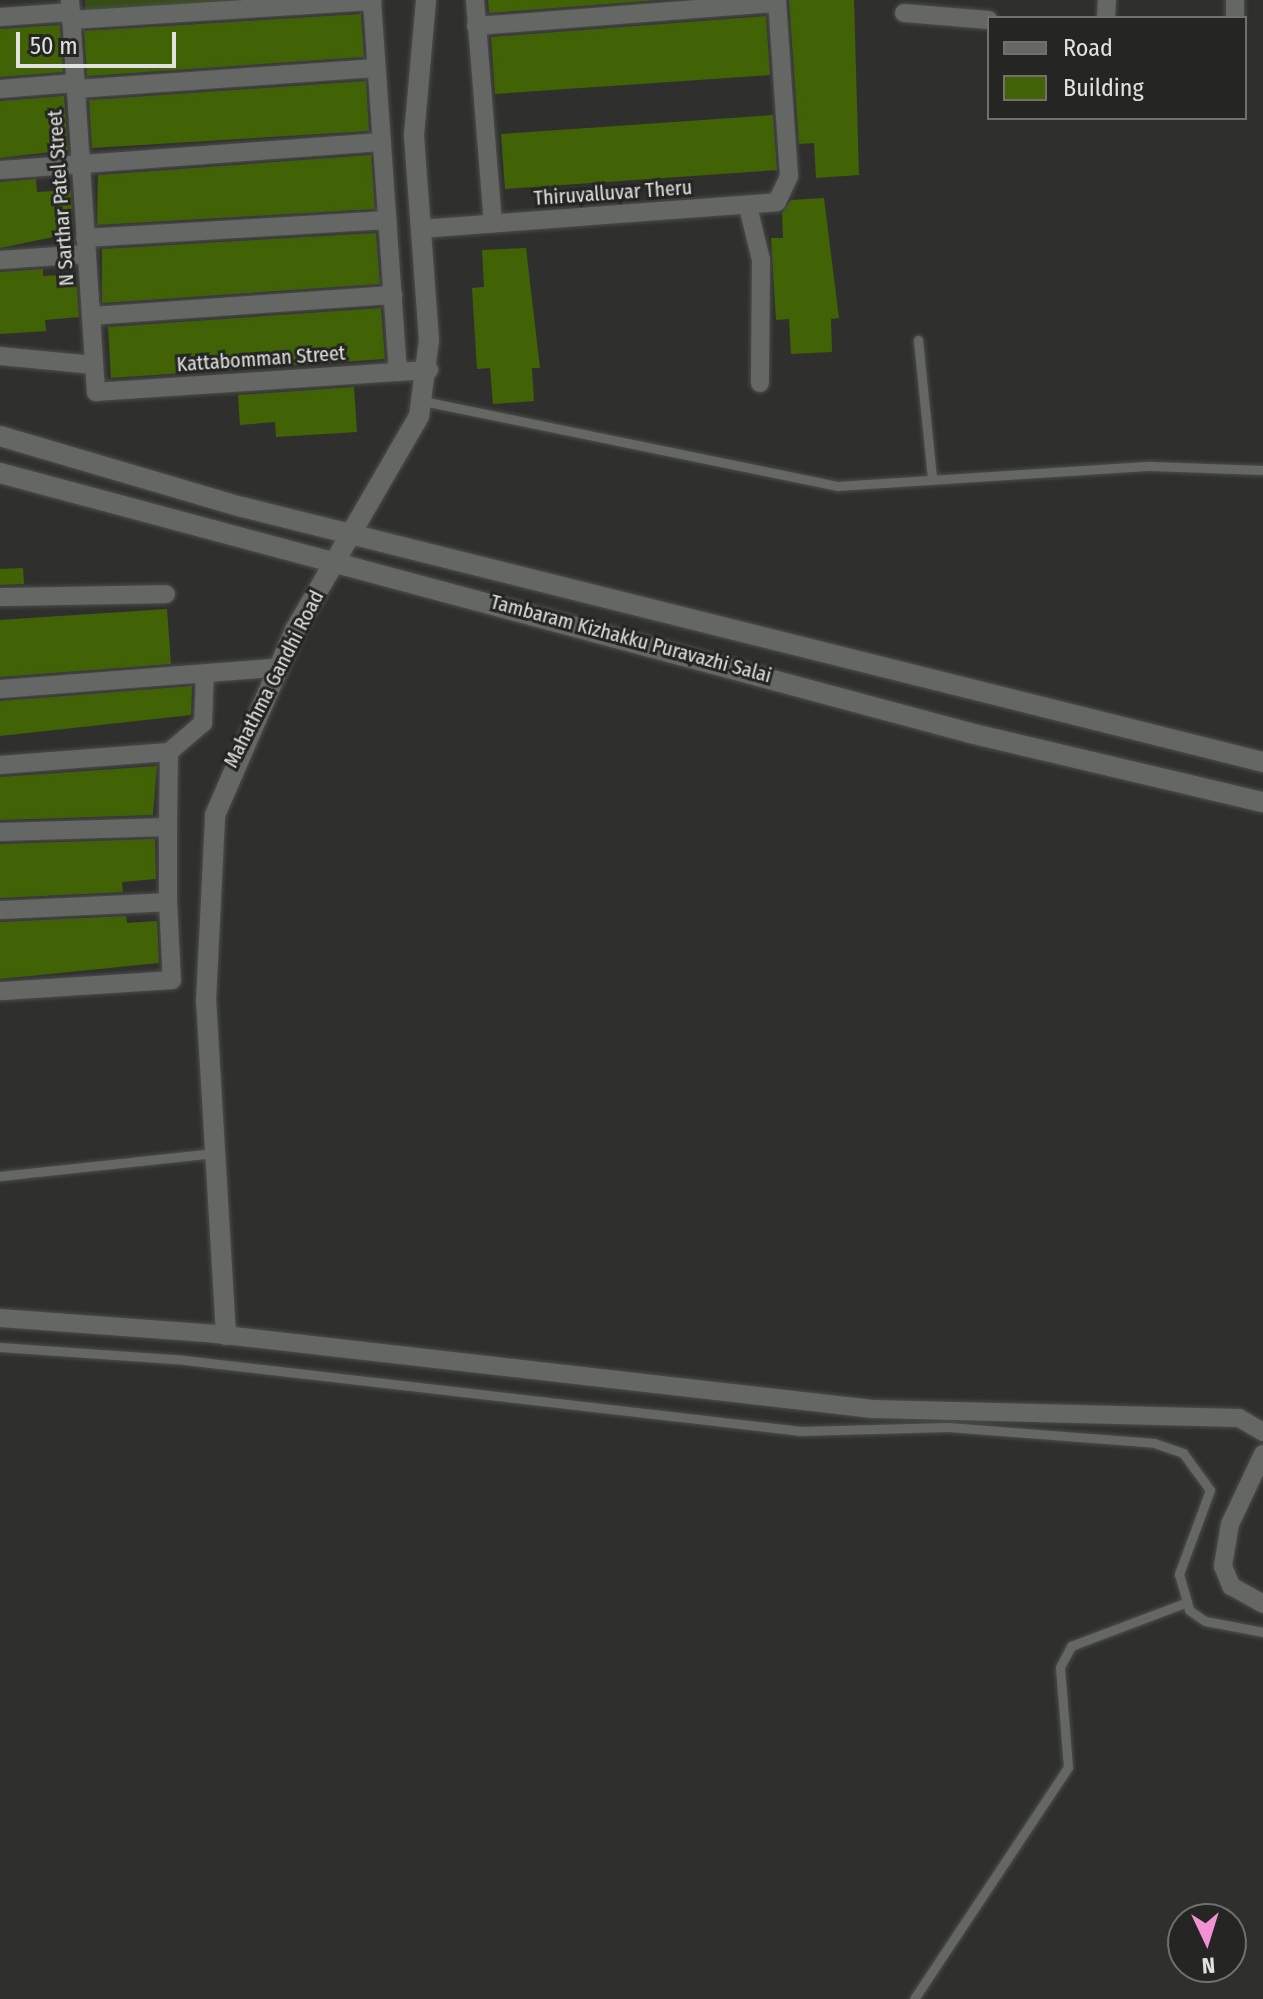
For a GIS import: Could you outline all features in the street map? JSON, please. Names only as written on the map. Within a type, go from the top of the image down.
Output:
[{"type":"main road","name":"Mahathma Gandhi Road","points":[[226,1335],[215,1153],[209,860],[221,788],[276,668],[423,401],[429,370],[414,135],[426,0]]},
{"type":"main road","name":"Tambaram Kizhakku Puravazhi Salai","points":[[0,436],[353,533],[1263,762]]},
{"type":"main road","name":"Tambaram Kizhakku Puravazhi Salai","points":[[0,473],[970,733],[1263,802]]},
{"type":"street","points":[[475,0],[493,223]]},
{"type":"street","points":[[0,17],[71,11],[372,1],[398,372]]},
{"type":"street","name":"Thiruvalluvar Theru","points":[[420,229],[748,207],[777,202],[789,176],[777,2]]},
{"type":"street","points":[[476,26],[777,2]]},
{"type":"street","name":"N Sarthar Patel Street","points":[[71,11],[96,392]]},
{"type":"street","points":[[904,13],[987,20]]},
{"type":"street","points":[[0,89],[376,68]]},
{"type":"street","points":[[0,170],[382,142]]},
{"type":"street","points":[[748,207],[761,260],[760,383]]},
{"type":"street","points":[[0,260],[86,246],[387,220]]},
{"type":"street","points":[[91,316],[393,295]]},
{"type":"street","points":[[0,356],[94,365]]},
{"type":"street","name":"Kattabomman Street","points":[[96,392],[429,370]]},
{"type":"street","points":[[0,597],[166,594]]},
{"type":"street","points":[[0,689],[276,668]]},
{"type":"street","points":[[0,765],[169,752],[203,723],[205,674]]},
{"type":"street","points":[[0,991],[172,980],[168,902],[169,752]]},
{"type":"street","points":[[0,832],[168,827]]},
{"type":"street","points":[[0,910],[168,902]]},
{"type":"street","points":[[0,1318],[226,1335],[826,1405],[1239,1418],[1263,1432]]},
{"type":"street","points":[[1263,1454],[1230,1524],[1223,1566],[1231,1586],[1263,1604]]},
{"type":"lane","points":[[918,340],[932,477]]},
{"type":"lane","points":[[423,401],[786,481],[837,486],[932,477],[1150,466],[1263,470]]},
{"type":"lane","points":[[0,1176],[215,1153]]},
{"type":"lane","points":[[0,1347],[184,1360],[801,1431],[948,1427],[1154,1443],[1183,1453],[1210,1490],[1179,1574],[1185,1603],[1205,1621],[1263,1632]]},
{"type":"lane","points":[[914,1999],[1068,1767],[1059,1683],[1071,1646],[1185,1603]]},
{"type":"green space","points":[[85,0],[283,0],[86,13]]},
{"type":"building","points":[[488,0],[659,0],[489,13]]},
{"type":"building","points":[[789,0],[854,0],[859,175],[816,178],[814,143],[799,144]]},
{"type":"building","points":[[361,14],[364,57],[87,76],[84,31]]},
{"type":"building","points":[[766,16],[770,75],[495,94],[491,37]]},
{"type":"building","points":[[60,25],[63,72],[0,77],[0,29]]},
{"type":"building","points":[[366,81],[369,131],[92,148],[89,100]]},
{"type":"building","points":[[64,96],[68,150],[0,158],[0,101]]},
{"type":"building","points":[[773,115],[777,170],[505,189],[501,134]]},
{"type":"building","points":[[371,155],[375,209],[97,225],[98,175]]},
{"type":"building","points":[[36,179],[37,192],[71,190],[73,233],[0,248],[0,182]]},
{"type":"building","points":[[824,198],[839,318],[831,319],[832,352],[791,354],[789,319],[776,320],[771,238],[783,238],[782,213],[791,200]]},
{"type":"building","points":[[376,233],[380,284],[102,303],[102,249]]},
{"type":"building","points":[[526,248],[540,368],[532,368],[534,401],[493,404],[490,368],[477,369],[472,288],[484,287],[482,250]]},
{"type":"building","points":[[43,269],[43,276],[76,274],[79,317],[45,320],[46,331],[0,334],[0,272]]},
{"type":"building","points":[[381,308],[385,359],[111,378],[108,327]]},
{"type":"building","points":[[354,387],[357,432],[276,437],[275,422],[240,425],[238,395]]},
{"type":"building","points":[[23,568],[24,584],[0,585],[0,569]]},
{"type":"building","points":[[167,609],[171,664],[0,677],[0,620]]},
{"type":"building","points":[[192,686],[191,715],[0,736],[0,701]]},
{"type":"building","points":[[157,766],[153,815],[0,820],[0,777]]},
{"type":"building","points":[[155,839],[156,879],[122,882],[123,892],[0,898],[0,844]]},
{"type":"building","points":[[126,916],[127,923],[157,921],[159,963],[0,979],[0,922]]}]
